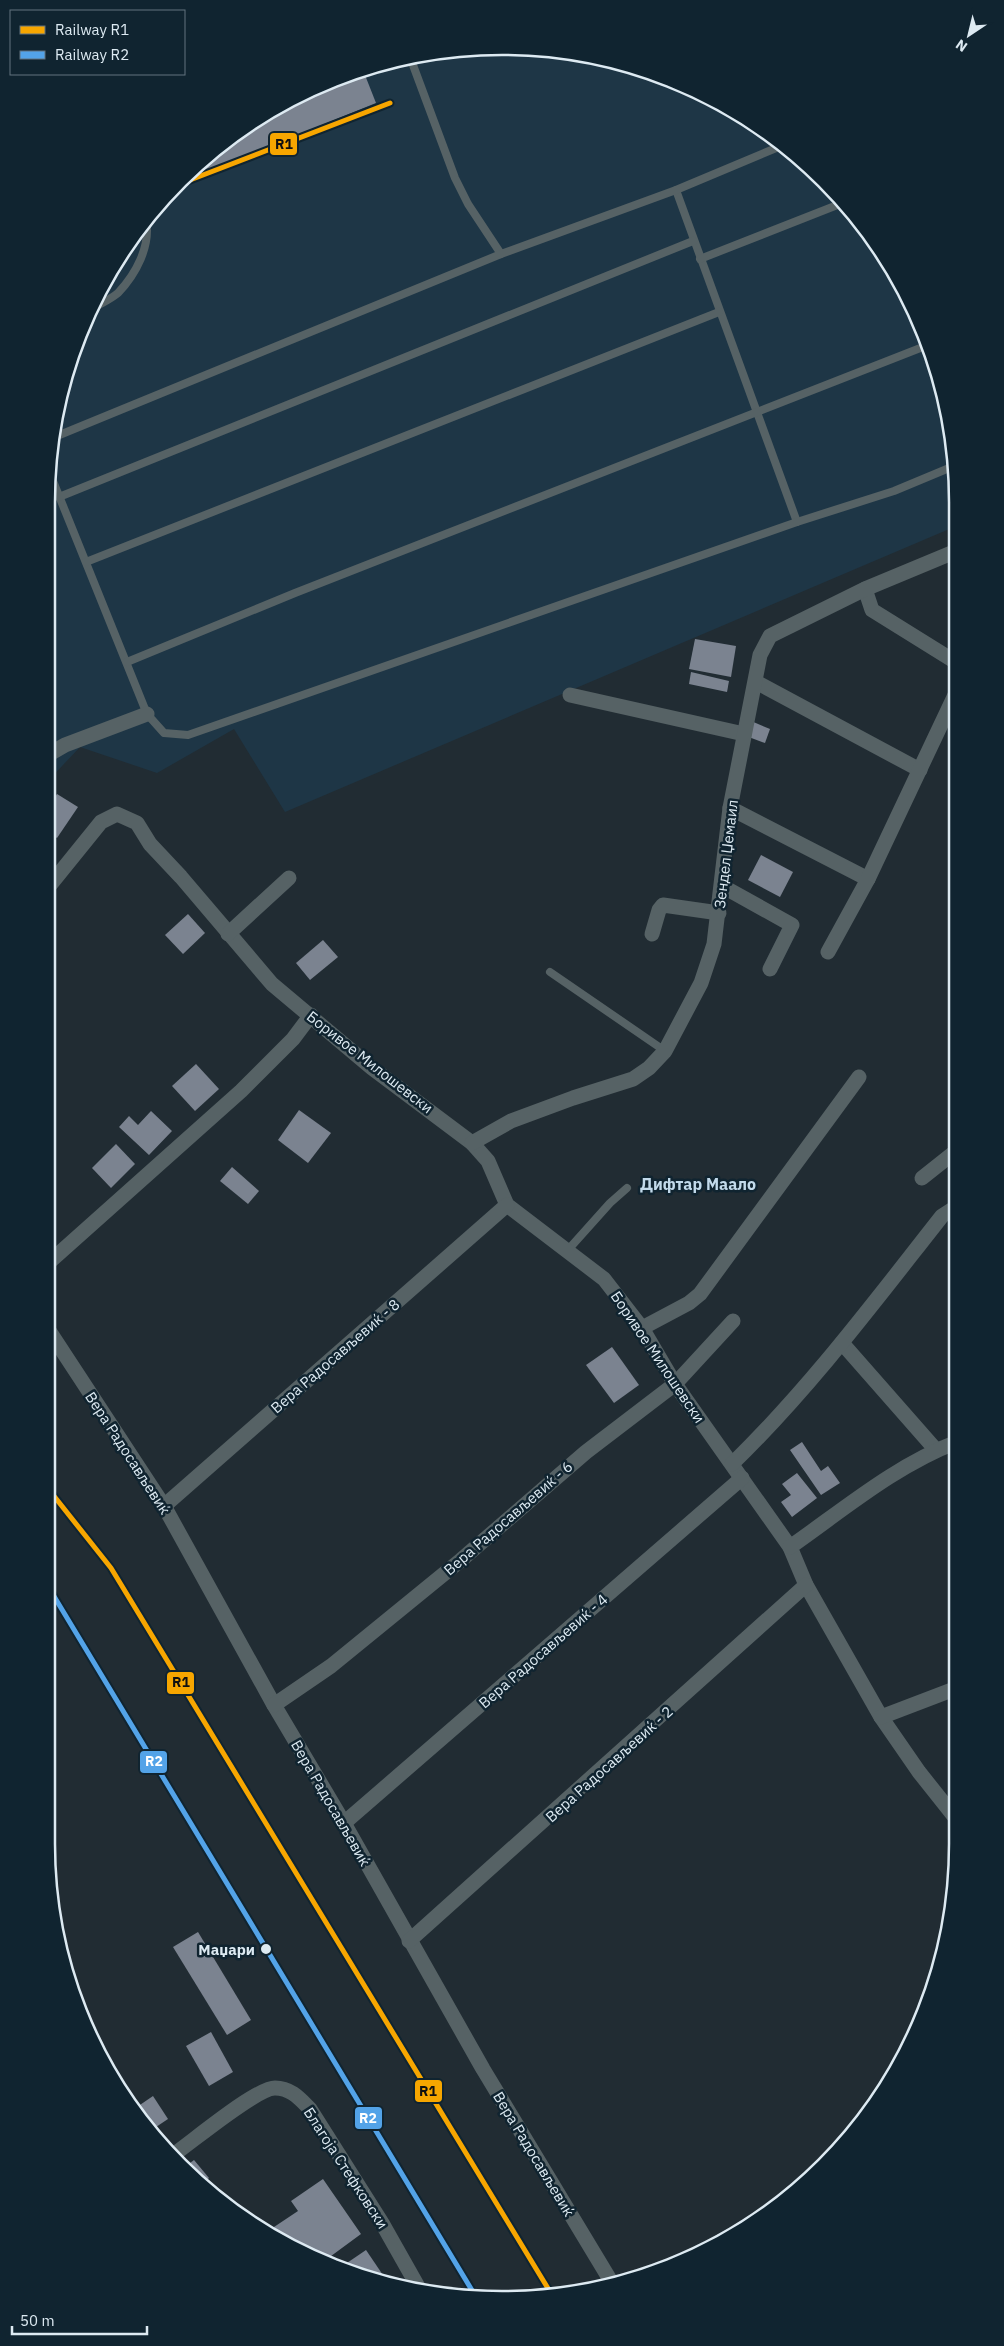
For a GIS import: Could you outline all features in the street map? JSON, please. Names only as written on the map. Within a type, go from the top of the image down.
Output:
[{"type":"street","name":"Зендел Џемаил","points":[[472,1143],[511,1121],[573,1098],[633,1079],[649,1068],[665,1051],[701,983],[714,944],[730,808],[760,655],[770,636],[865,589],[949,554]]},
{"type":"street","points":[[865,589],[872,610],[949,658]]},
{"type":"street","points":[[756,682],[920,770]]},
{"type":"street","points":[[570,694],[744,734]]},
{"type":"street","points":[[828,952],[868,879],[949,706]]},
{"type":"street","points":[[55,751],[65,745],[147,714]]},
{"type":"street","points":[[730,808],[868,879]]},
{"type":"street","name":"Боривое Милошевски","points":[[55,879],[101,822],[117,814],[137,823],[150,844],[181,877],[272,984],[372,1068],[472,1143],[488,1162],[507,1205],[604,1279],[642,1328],[675,1384],[790,1547],[806,1586],[881,1716],[919,1772],[949,1810]]},
{"type":"street","points":[[228,934],[289,878]]},
{"type":"street","points":[[722,886],[792,925],[770,969]]},
{"type":"street","points":[[652,934],[659,910],[663,905],[719,913]]},
{"type":"street","points":[[55,1257],[241,1091],[293,1039],[311,1015]]},
{"type":"street","points":[[642,1328],[689,1303],[700,1294],[859,1077]]},
{"type":"street","points":[[922,1178],[949,1157]]},
{"type":"street","name":"Вера Радосављевиќ - 8","points":[[164,1506],[507,1205]]},
{"type":"street","points":[[732,1464],[774,1423],[842,1342],[942,1216],[949,1212]]},
{"type":"street","name":"Вера Радосављевиќ - 6","points":[[274,1705],[331,1666],[461,1560],[586,1452],[675,1384],[733,1321]]},
{"type":"street","name":"Вера Радосављевиќ","points":[[55,1340],[164,1506],[274,1705],[344,1823],[482,2069],[609,2278]]},
{"type":"street","points":[[842,1342],[936,1450]]},
{"type":"street","points":[[790,1547],[900,1471],[936,1450],[949,1445]]},
{"type":"street","name":"Вера Радосављевиќ - 4","points":[[344,1823],[742,1478]]},
{"type":"street","name":"Вера Радосављевиќ - 2","points":[[410,1941],[806,1586]]},
{"type":"street","points":[[881,1716],[949,1691]]},
{"type":"street","name":"Благоја Стефковски","points":[[178,2151],[257,2094],[274,2088],[295,2093],[310,2109],[382,2223],[415,2282]]},
{"type":"lane","points":[[412,65],[456,178],[468,204],[501,254]]},
{"type":"lane","points":[[61,435],[501,254],[676,190],[776,148]]},
{"type":"lane","points":[[676,190],[797,522]]},
{"type":"lane","points":[[700,259],[836,205]]},
{"type":"lane","points":[[101,303],[117,294],[137,267],[148,229]]},
{"type":"lane","points":[[59,497],[693,241]]},
{"type":"lane","points":[[86,562],[719,312]]},
{"type":"lane","points":[[126,662],[756,411],[921,348]]},
{"type":"lane","points":[[55,488],[147,714],[164,733],[188,735],[797,522],[894,491],[948,469]]},
{"type":"lane","points":[[550,972],[665,1051]]},
{"type":"lane","points":[[567,1251],[610,1203],[627,1188]]},
{"type":"shaded area","points":[[473,56],[531,56],[560,59],[618,70],[646,79],[700,101],[726,115],[774,147],[797,166],[838,207],[857,230],[874,254],[903,304],[925,358],[934,386],[940,415],[948,473],[949,529],[285,812],[234,729],[157,773],[80,747],[55,773],[56,473],[64,415],[70,386],[79,358],[101,304],[115,278],[147,230],[166,207],[207,166],[230,147],[254,130],[304,101],[331,89],[386,70],[444,59]]},
{"type":"building","points":[[366,77],[376,103],[197,176],[230,147],[254,130],[304,101],[331,89]]},
{"type":"building","points":[[695,639],[736,646],[731,677],[689,669]]},
{"type":"building","points":[[691,672],[729,681],[727,692],[689,684]]},
{"type":"building","points":[[751,721],[770,729],[765,743],[746,736]]},
{"type":"building","points":[[57,794],[78,807],[57,838],[55,837],[55,797]]},
{"type":"building","points":[[761,855],[793,872],[780,897],[748,880]]},
{"type":"building","points":[[188,914],[205,933],[183,954],[165,935]]},
{"type":"building","points":[[323,940],[338,957],[310,980],[296,963]]},
{"type":"building","points":[[196,1064],[219,1089],[195,1111],[172,1086]]},
{"type":"building","points":[[299,1110],[331,1133],[308,1163],[278,1140]]},
{"type":"building","points":[[151,1111],[172,1131],[149,1155],[119,1127],[129,1116],[138,1125]]},
{"type":"building","points":[[116,1144],[135,1164],[111,1188],[92,1168]]},
{"type":"building","points":[[232,1167],[259,1191],[248,1204],[220,1181]]},
{"type":"building","points":[[612,1347],[639,1385],[614,1403],[586,1365]]},
{"type":"building","points":[[802,1442],[821,1471],[828,1466],[840,1483],[821,1495],[790,1450]]},
{"type":"building","points":[[797,1473],[817,1498],[792,1517],[781,1502],[791,1495],[782,1484]]},
{"type":"building","points":[[198,1932],[251,2020],[227,2035],[173,1947]]},
{"type":"building","points":[[211,2032],[233,2072],[209,2086],[186,2046]]},
{"type":"building","points":[[153,2096],[168,2119],[156,2127],[139,2105]]},
{"type":"building","points":[[194,2160],[209,2178],[207,2180],[190,2163]]},
{"type":"building","points":[[323,2179],[361,2234],[330,2257],[304,2245],[273,2228],[298,2211],[291,2201]]},
{"type":"building","points":[[366,2250],[383,2275],[358,2267],[347,2263]]},
{"type":"rail line","name":"R1","points":[[194,179],[390,103]]},
{"type":"rail line","name":"R1","points":[[55,1497],[111,1568],[548,2288]]},
{"type":"rail line","name":"R2","points":[[55,1598],[472,2290]]},
{"type":"place","name":"Маџари","points":[[266,1949]]},
{"type":"district","name":"Дифтар Маало","points":[[698,1184]]}]
